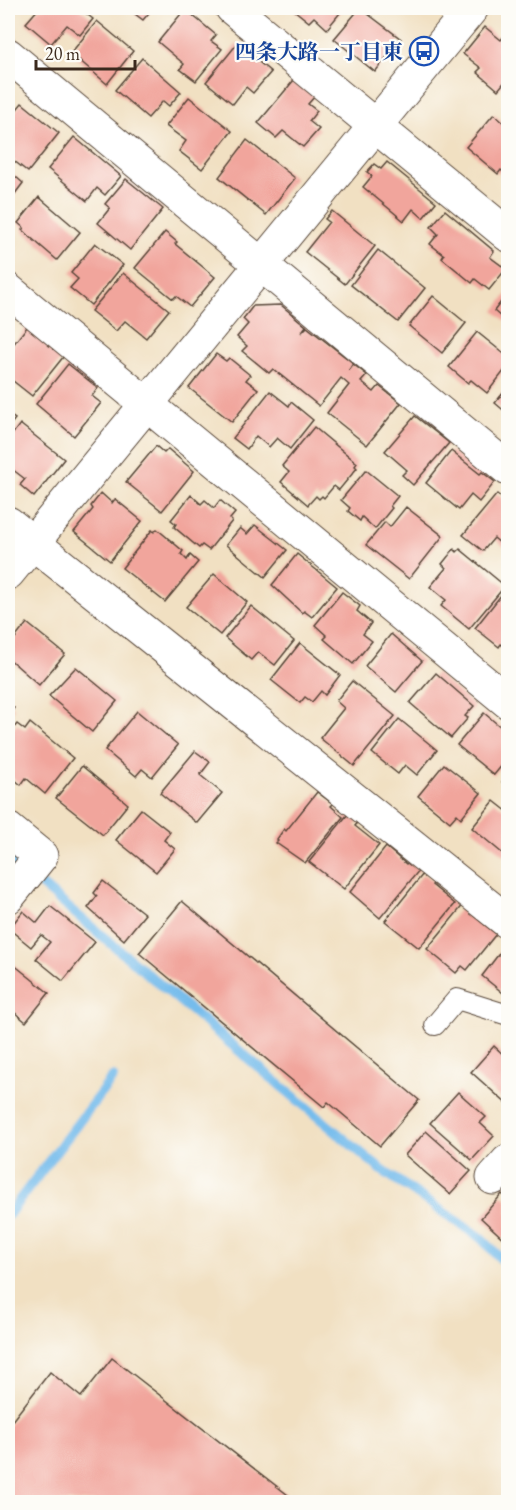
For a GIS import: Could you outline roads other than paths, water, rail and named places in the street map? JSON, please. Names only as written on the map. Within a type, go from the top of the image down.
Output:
[{"type":"street","points":[[232,8],[508,235]]},
{"type":"street","points":[[8,573],[20,532],[147,404],[472,8]]},
{"type":"street","points":[[8,55],[508,469]]},
{"type":"street","points":[[8,290],[508,702]]},
{"type":"street","points":[[20,532],[508,922]]},
{"type":"street","points":[[8,828],[40,856],[8,897]]},
{"type":"lane","points":[[435,1025],[457,999],[508,1015]]},
{"type":"waterway","points":[[8,857],[379,1168],[481,1238],[508,1266]]},
{"type":"waterway","points":[[8,1215],[113,1077]]},
{"type":"place","name":"四条大路一丁目東","points":[[424,51]]}]
